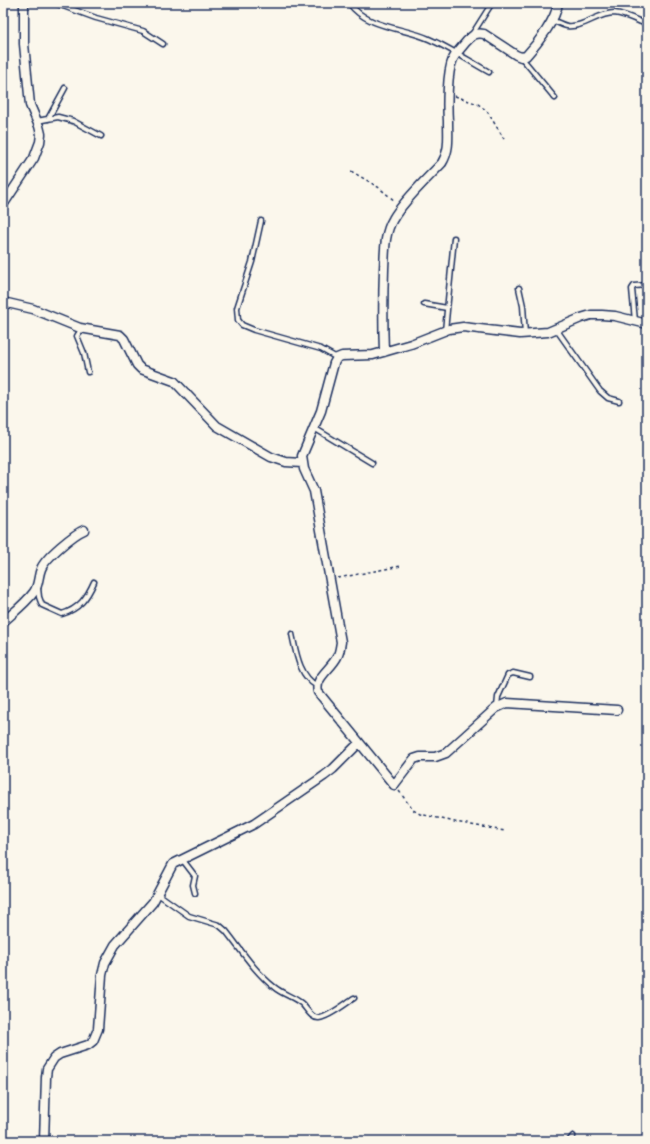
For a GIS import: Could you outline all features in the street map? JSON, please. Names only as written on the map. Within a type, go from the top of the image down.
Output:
[{"type":"street","points":[[4,200],[34,158],[38,150],[41,134],[30,104],[24,44],[24,3]]},
{"type":"street","points":[[384,352],[383,295],[385,240],[388,229],[401,208],[442,163],[446,156],[449,147],[448,120],[450,70],[452,61],[456,53],[472,35],[478,32],[484,34],[516,55],[521,57],[526,56],[552,20],[558,3]]},
{"type":"street","points":[[3,302],[33,309],[73,326],[120,335],[124,339],[141,369],[174,381],[217,426],[271,457],[286,462],[302,463]]},
{"type":"street","points":[[617,710],[507,703],[496,708],[446,753],[435,758],[420,757],[414,759],[394,785],[318,692],[317,686],[319,681],[336,658],[340,650],[341,642],[314,490],[302,463],[304,450],[321,411],[334,363],[337,358],[342,356],[366,356],[384,352],[411,344],[445,331],[463,327],[513,334],[548,332],[591,315],[614,316],[647,324]]},
{"type":"street","points":[[3,622],[30,596],[37,586],[41,569],[51,555],[84,530]]},
{"type":"street","points":[[44,1141],[47,1069],[54,1058],[60,1054],[88,1045],[93,1041],[98,1029],[102,975],[105,964],[115,945],[153,902],[173,864],[254,824],[324,776],[359,743]]},
{"type":"lane","points":[[55,3],[96,18],[143,31],[163,44]]},
{"type":"lane","points":[[349,3],[364,17],[381,25],[416,33],[431,39],[488,72]]},
{"type":"lane","points":[[472,35],[492,3]]},
{"type":"lane","points":[[552,20],[567,26],[576,25],[603,14],[614,13],[625,15],[641,22]]},
{"type":"lane","points":[[521,57],[555,98]]},
{"type":"lane","points":[[48,119],[65,88]]},
{"type":"lane","points":[[36,121],[58,117],[73,121],[101,136]]},
{"type":"lane","points":[[261,221],[252,262],[237,308],[238,320],[242,325],[254,330],[321,349],[337,358]]},
{"type":"lane","points":[[445,331],[454,238]]},
{"type":"lane","points":[[635,321],[632,289],[634,286],[647,284]]},
{"type":"lane","points":[[519,288],[523,306],[524,334]]},
{"type":"lane","points":[[424,304],[447,308]]},
{"type":"lane","points":[[82,328],[77,336],[84,353],[88,372]]},
{"type":"lane","points":[[556,329],[600,391],[608,398],[619,400]]},
{"type":"lane","points":[[314,428],[372,463]]},
{"type":"lane","points":[[37,586],[42,605],[62,614],[73,610],[81,604],[94,582]]},
{"type":"lane","points":[[292,634],[298,662],[310,681],[317,686]]},
{"type":"lane","points":[[496,708],[498,697],[508,675],[513,673],[530,676]]},
{"type":"lane","points":[[181,859],[195,876],[193,885],[195,893]]},
{"type":"lane","points":[[158,894],[189,916],[201,921],[219,925],[226,931],[261,975],[275,989],[291,996],[302,1004],[313,1016],[320,1018],[325,1016],[354,998]]},
{"type":"lane","points":[[569,1141],[573,1136]]},
{"type":"path","points":[[449,93],[478,104],[487,111],[504,139]]},
{"type":"path","points":[[351,171],[378,187],[393,199],[401,208]]},
{"type":"path","points":[[330,580],[401,566]]},
{"type":"path","points":[[394,785],[413,810],[420,814],[505,831]]}]
